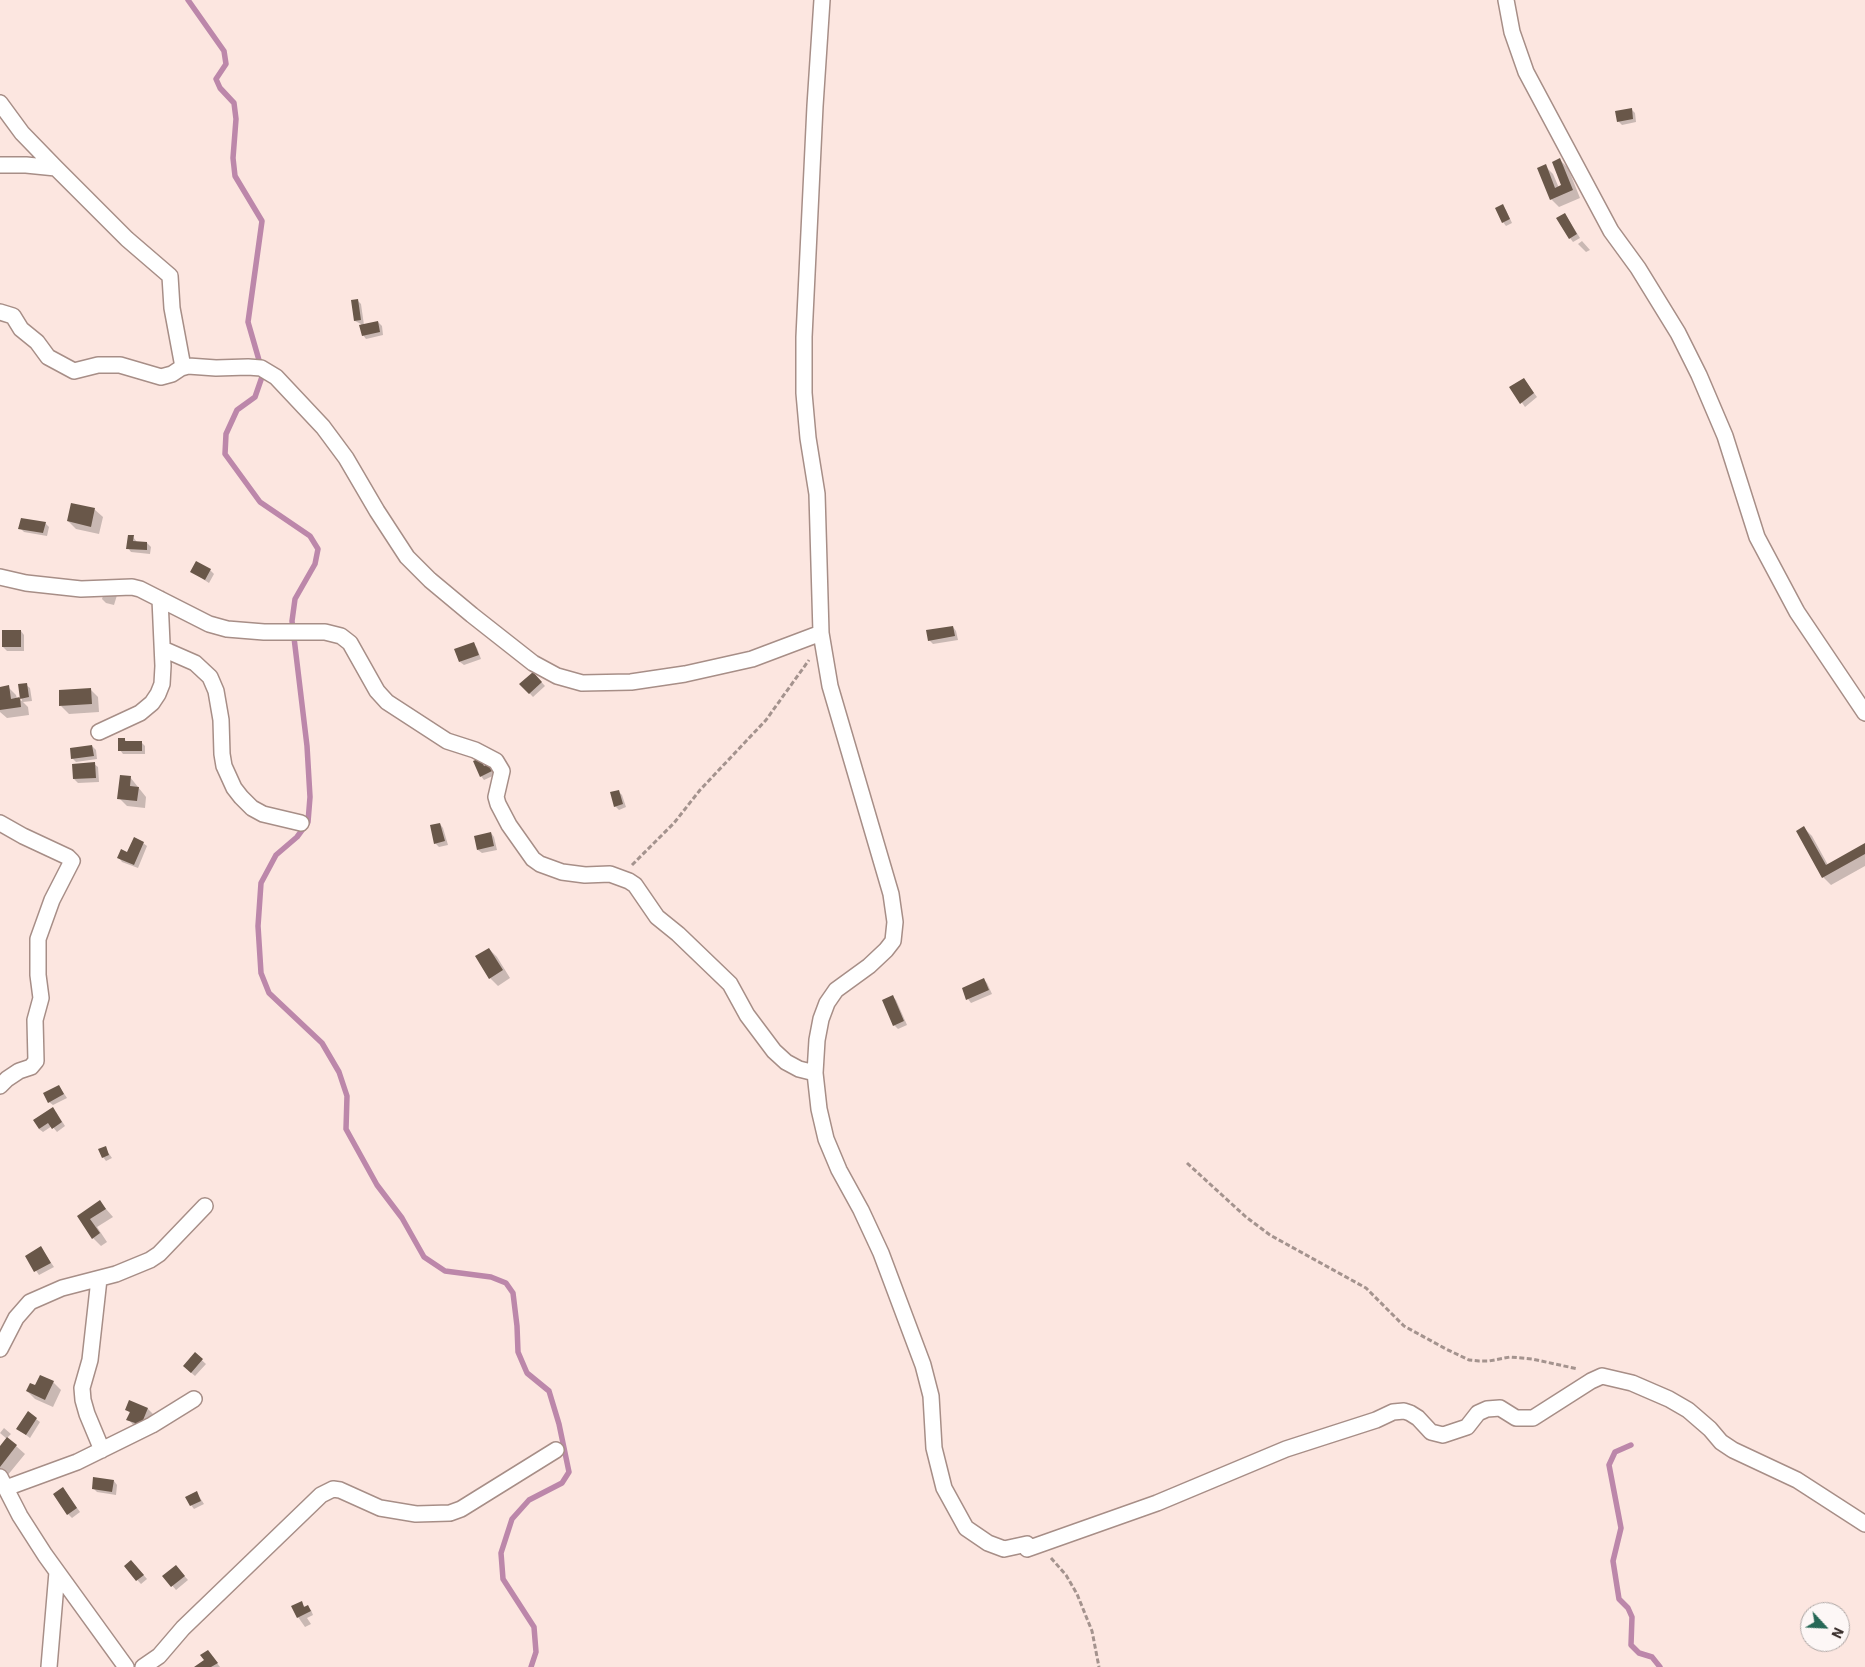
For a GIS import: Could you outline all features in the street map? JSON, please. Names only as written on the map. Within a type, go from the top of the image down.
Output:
[{"type":"street","points":[[822,0],[814,106],[804,337],[804,393],[808,438],[817,494],[822,637],[830,686],[888,885],[895,922],[893,941],[886,950],[836,990],[827,1004],[821,1019],[817,1040],[815,1073],[819,1109],[826,1139],[839,1170],[861,1210],[881,1253],[923,1365],[932,1396],[934,1448],[944,1488],[966,1528],[988,1543],[1004,1549],[1028,1544],[1027,1549],[1157,1503],[1286,1449],[1376,1420],[1393,1412],[1404,1411],[1410,1413],[1418,1418],[1431,1432],[1443,1435],[1467,1427],[1478,1413],[1487,1410],[1500,1408],[1516,1418],[1533,1418],[1590,1381],[1602,1376],[1632,1384],[1669,1399],[1688,1410],[1710,1429],[1721,1442],[1733,1450],[1797,1480],[1865,1524]]},
{"type":"street","points":[[1506,0],[1512,32],[1526,72],[1611,231],[1638,268],[1678,333],[1699,375],[1725,436],[1758,536],[1797,612],[1865,713]]},
{"type":"street","points":[[0,104],[22,133],[56,168],[127,239],[170,276],[172,308],[183,367]]},
{"type":"street","points":[[0,165],[56,168]]},
{"type":"street","points":[[0,312],[12,316],[21,328],[37,342],[48,357],[71,370],[76,371],[98,365],[120,364],[161,377],[172,374],[183,367],[261,368],[276,377],[323,427],[346,458],[377,511],[407,556],[430,580],[472,615],[533,663],[557,676],[582,683],[631,682],[684,674],[752,659],[822,637]]},
{"type":"street","points":[[0,577],[26,583],[80,589],[132,587],[209,624],[227,629],[264,632],[325,632],[341,636],[350,643],[387,702],[447,741],[475,750],[496,761],[502,770],[496,797],[498,804],[509,825],[533,859],[540,864],[562,872],[585,875],[610,874],[621,877],[635,885],[657,917],[678,934],[730,984],[747,1015],[774,1051],[786,1062],[800,1069],[815,1073]]},
{"type":"street","points":[[99,732],[140,713],[152,703],[162,684],[163,649],[160,599]]},
{"type":"street","points":[[163,649],[195,663],[210,677],[216,691],[221,720],[224,766],[240,797],[252,808],[263,814],[301,823]]},
{"type":"street","points":[[0,823],[68,857],[72,861],[52,900],[38,939],[38,974],[41,998],[35,1020],[36,1061],[31,1067],[19,1071],[0,1086]]},
{"type":"street","points":[[0,1349],[16,1318],[30,1302],[62,1288],[99,1279],[136,1266],[158,1254],[205,1206]]},
{"type":"street","points":[[99,1279],[90,1360],[82,1388],[87,1414],[102,1450]]},
{"type":"street","points":[[126,1667],[57,1572],[20,1516],[3,1483],[77,1462],[152,1425],[194,1399]]},
{"type":"street","points":[[143,1667],[159,1656],[183,1628],[321,1495],[333,1489],[340,1490],[380,1508],[416,1514],[450,1514],[556,1450]]},
{"type":"street","points":[[49,1667],[57,1572]]},
{"type":"path","points":[[621,877],[674,823],[700,790],[766,720],[794,683],[822,637]]},
{"type":"path","points":[[1188,1163],[1246,1217],[1270,1235],[1366,1288],[1404,1326],[1446,1349],[1474,1360],[1489,1362],[1510,1357],[1532,1359],[1602,1376]]},
{"type":"path","points":[[1028,1544],[1054,1560],[1066,1575],[1077,1594],[1092,1631],[1099,1667]]},
{"type":"building","points":[[1632,108],[1633,119],[1617,122],[1615,111]]},
{"type":"building","points":[[1560,158],[1573,190],[1550,200],[1537,168],[1546,164],[1555,188],[1561,185],[1552,162]]},
{"type":"building","points":[[1503,204],[1510,219],[1502,223],[1495,208]]},
{"type":"building","points":[[1565,213],[1577,234],[1569,239],[1556,218]]},
{"type":"building","points":[[358,299],[361,320],[354,321],[351,300]]},
{"type":"building","points":[[378,321],[380,332],[362,336],[359,325]]},
{"type":"building","points":[[1524,378],[1534,393],[1520,404],[1509,387]]},
{"type":"building","points":[[71,503],[95,508],[91,527],[67,521]]},
{"type":"building","points":[[21,518],[46,522],[43,533],[18,529]]},
{"type":"building","points":[[128,535],[134,535],[133,541],[147,542],[147,550],[126,549]]},
{"type":"building","points":[[196,561],[211,569],[205,580],[190,572]]},
{"type":"building","points":[[953,626],[955,636],[928,641],[926,630]]},
{"type":"building","points":[[2,630],[21,630],[21,647],[2,647]]},
{"type":"building","points":[[474,642],[479,655],[459,662],[454,649]]},
{"type":"building","points":[[533,672],[542,682],[529,694],[519,684]]},
{"type":"building","points":[[27,683],[29,697],[20,699],[18,684]]},
{"type":"building","points":[[9,685],[11,699],[20,697],[21,707],[0,710],[0,687]]},
{"type":"building","points":[[91,688],[92,704],[59,706],[59,690]]},
{"type":"building","points":[[118,738],[125,738],[125,741],[142,741],[142,751],[118,751]]},
{"type":"building","points":[[92,745],[94,756],[71,759],[70,748]]},
{"type":"building","points":[[480,758],[484,766],[491,762],[494,770],[480,777],[473,761]]},
{"type":"building","points":[[95,762],[96,778],[73,779],[72,764]]},
{"type":"building","points":[[120,775],[131,776],[130,786],[139,787],[137,801],[117,799]]},
{"type":"building","points":[[619,790],[623,804],[614,807],[610,792]]},
{"type":"building","points":[[440,823],[445,841],[434,844],[430,825]]},
{"type":"building","points":[[1804,826],[1826,865],[1865,843],[1865,854],[1822,878],[1796,831]]},
{"type":"building","points":[[491,832],[494,846],[477,850],[474,836]]},
{"type":"building","points":[[134,837],[144,842],[134,865],[117,858],[121,849],[127,852]]},
{"type":"building","points":[[489,948],[503,970],[489,979],[475,956]]},
{"type":"building","points":[[984,978],[989,990],[966,1000],[962,988]]},
{"type":"building","points":[[893,995],[904,1021],[893,1026],[882,1000]]},
{"type":"building","points":[[59,1085],[64,1094],[48,1103],[43,1093]]},
{"type":"building","points":[[53,1107],[62,1122],[52,1129],[48,1123],[39,1129],[33,1120]]},
{"type":"building","points":[[106,1146],[109,1155],[102,1158],[98,1149]]},
{"type":"building","points":[[100,1200],[106,1209],[90,1219],[100,1233],[92,1239],[77,1216]]},
{"type":"building","points":[[41,1246],[51,1263],[34,1272],[25,1256]]},
{"type":"building","points":[[195,1352],[203,1359],[191,1373],[183,1366]]},
{"type":"building","points":[[40,1375],[54,1381],[45,1400],[26,1391],[30,1383],[35,1385]]},
{"type":"building","points":[[129,1400],[148,1408],[139,1430],[133,1428],[135,1423],[126,1420],[130,1412],[125,1410]]},
{"type":"building","points":[[28,1411],[37,1418],[26,1435],[16,1429]]},
{"type":"building","points":[[7,1437],[17,1445],[0,1467],[0,1446]]},
{"type":"building","points":[[93,1477],[114,1480],[112,1492],[92,1489]]},
{"type":"building","points":[[63,1487],[77,1508],[67,1515],[53,1494]]},
{"type":"building","points":[[197,1491],[201,1501],[190,1506],[185,1497]]},
{"type":"building","points":[[131,1560],[144,1575],[136,1581],[124,1566]]},
{"type":"building","points":[[176,1565],[185,1576],[171,1587],[162,1576]]},
{"type":"building","points":[[302,1601],[304,1607],[308,1605],[311,1611],[297,1618],[291,1606]]},
{"type":"building","points":[[208,1650],[218,1663],[211,1667],[194,1667],[204,1660],[200,1655]]},
{"type":"waterway","points":[[188,0],[224,51],[226,64],[216,79],[220,88],[234,103],[236,119],[233,158],[235,176],[262,221],[248,322],[263,374],[255,397],[237,410],[226,434],[225,454],[260,502],[310,536],[318,549],[315,564],[295,599],[292,621],[307,746],[310,797],[308,822],[297,837],[276,855],[261,883],[258,926],[261,973],[269,993],[322,1043],[339,1072],[347,1096],[346,1129],[377,1185],[402,1218],[424,1257],[445,1271],[491,1277],[506,1283],[513,1293],[518,1352],[527,1373],[549,1391],[559,1424],[569,1472],[562,1483],[529,1500],[512,1519],[501,1553],[503,1579],[534,1627],[536,1652],[531,1667]]},
{"type":"waterway","points":[[1631,1445],[1615,1452],[1609,1465],[1621,1528],[1613,1561],[1619,1599],[1628,1608],[1632,1617],[1631,1645],[1639,1653],[1652,1657],[1660,1667]]}]
